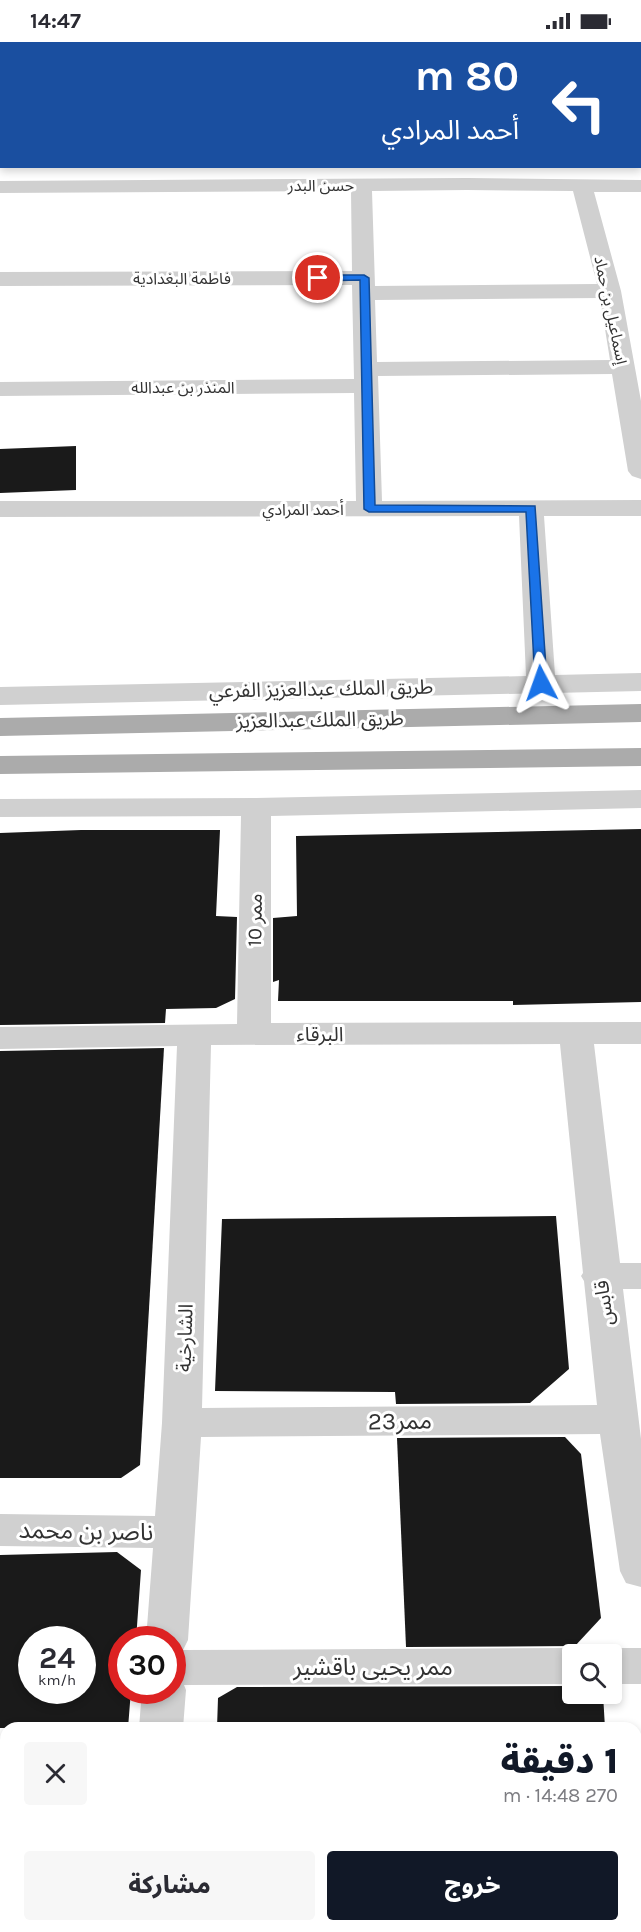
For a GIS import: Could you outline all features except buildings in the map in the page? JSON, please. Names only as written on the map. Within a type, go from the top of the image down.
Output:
[{"type":"main road","name":"طريق الملك عبدالعزيز","points":[[0,727],[641,714]]},
{"type":"main road","name":"طريق الملك عبدالعزيز","points":[[0,765],[641,757]]},
{"type":"street","name":"حسن البدر","points":[[0,187],[362,185],[465,175],[582,186],[641,186]]},
{"type":"street","points":[[362,185],[369,509]]},
{"type":"street","name":"إسماعيل بن حماد","points":[[582,186],[610,291],[630,379],[641,471]]},
{"type":"street","name":"فاطمة البغدادية","points":[[0,279],[610,291]]},
{"type":"street","name":"المنذر بن عبدالله","points":[[0,389],[366,377],[630,379]]},
{"type":"street","points":[[531,508],[541,683]]},
{"type":"street","name":"أحمد المرادي","points":[[0,509],[641,508]]},
{"type":"street","name":"طريق الملك عبدالعزيز الفرعي","points":[[0,696],[641,682]]},
{"type":"street","points":[[377,688],[455,698],[641,696]]},
{"type":"street","points":[[0,808],[256,807],[641,799]]},
{"type":"street","name":"ممر 10","points":[[254,1034],[256,807]]},
{"type":"street","name":"البرقاء","points":[[0,1038],[254,1034],[641,1033]]},
{"type":"street","name":"قابس","points":[[576,1034],[600,1276],[618,1419],[641,1571]]},
{"type":"street","name":"الشارخية","points":[[168,1626],[172,1532],[182,1423],[194,1035]]},
{"type":"street","points":[[600,1276],[641,1275]]},
{"type":"street","name":"ممر23","points":[[182,1423],[618,1419]]},
{"type":"street","name":"ناصر بن محمد","points":[[0,1530],[172,1532]]},
{"type":"street","name":"ممر يحيى باقشير","points":[[186,1668],[562,1666]]},
{"type":"street","points":[[622,1666],[641,1666]]},
{"type":"street","points":[[161,1722],[163,1704]]},
{"type":"route","points":[[318,278],[364,278],[369,509],[531,508],[541,683]]}]
